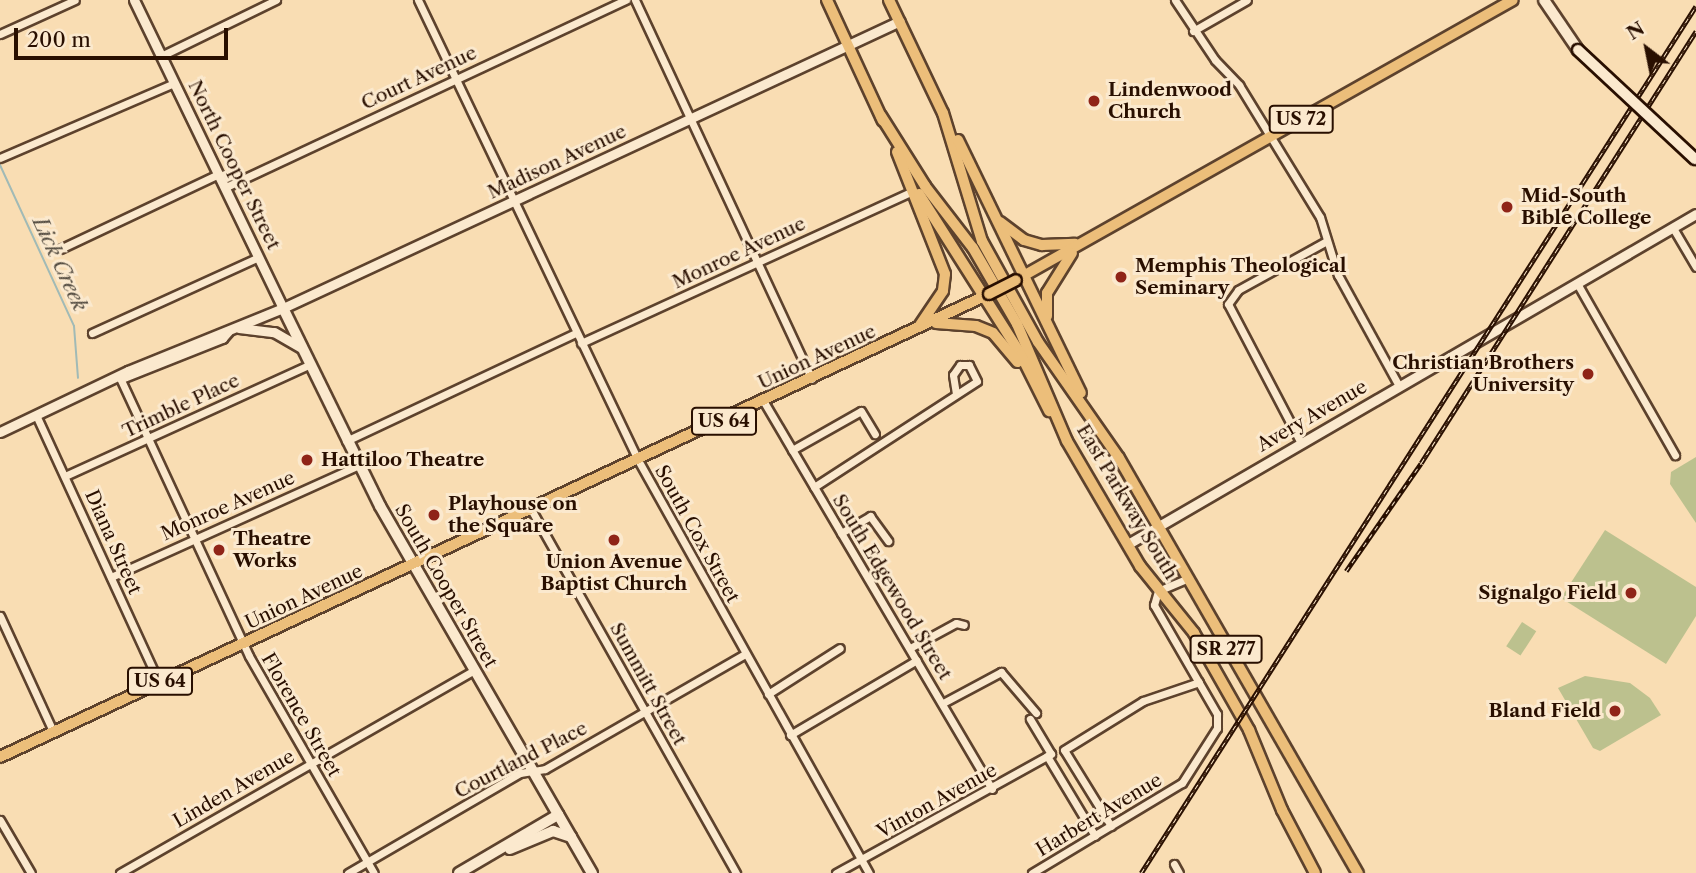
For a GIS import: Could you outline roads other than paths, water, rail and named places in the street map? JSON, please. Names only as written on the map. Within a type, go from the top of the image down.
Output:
[{"type":"main road","name":"US 64","points":[[827,0],[941,255],[945,274],[937,302],[921,327]]},
{"type":"main road","points":[[890,0],[996,218],[1020,278],[1049,327],[1096,424]]},
{"type":"main road","name":"Union Avenue","points":[[0,757],[532,511],[986,296],[1513,0]]},
{"type":"main road","points":[[1544,0],[1578,50],[1695,160]]},
{"type":"main road","name":"East Parkway South","points":[[943,113],[976,230],[1038,342],[1096,424],[1159,526],[1186,579],[1357,873]]},
{"type":"main road","name":"East Parkway South","points":[[881,116],[925,186],[973,248],[1017,324],[1067,441],[1128,544],[1158,591],[1195,633],[1250,730],[1282,810],[1315,873]]},
{"type":"main road","points":[[896,150],[1021,355],[1040,396]]},
{"type":"main road","points":[[996,218],[1024,240],[1042,245],[1081,243]]},
{"type":"main road","points":[[1049,327],[1047,293],[1065,260],[1081,243]]},
{"type":"main road","name":"South Cooper Street","points":[[283,308],[346,441],[414,566],[592,873]]},
{"type":"main road","points":[[921,327],[947,322],[993,333],[1004,342],[1067,441]]},
{"type":"main road","points":[[458,873],[558,815]]},
{"type":"main road","points":[[500,849],[506,851],[554,831],[572,837]]},
{"type":"street","points":[[0,34],[75,0]]},
{"type":"street","name":"North Cooper Street","points":[[134,0],[283,308]]},
{"type":"street","points":[[161,56],[276,0]]},
{"type":"street","name":"South Cox Street","points":[[418,0],[638,460],[744,654],[869,873]]},
{"type":"street","name":"Court Avenue","points":[[226,187],[456,77],[626,0]]},
{"type":"street","points":[[635,0],[812,379]]},
{"type":"street","points":[[1175,0],[1193,32],[1239,85],[1320,217],[1325,242],[1338,275],[1399,386]]},
{"type":"street","points":[[1193,32],[1247,0]]},
{"type":"street","name":"Madison Avenue","points":[[0,432],[120,378],[200,348],[231,330],[900,21]]},
{"type":"street","points":[[0,158],[174,83]]},
{"type":"street","points":[[60,249],[219,174]]},
{"type":"street","name":"Monroe Avenue","points":[[581,343],[911,192]]},
{"type":"street","name":"Avery Avenue","points":[[1128,544],[1578,285],[1696,214]]},
{"type":"street","points":[[1673,229],[1696,267]]},
{"type":"street","points":[[1301,443],[1228,304],[1238,289],[1325,242]]},
{"type":"street","points":[[92,333],[260,257]]},
{"type":"street","points":[[1578,285],[1675,454]]},
{"type":"street","points":[[231,330],[274,332],[300,347]]},
{"type":"street","points":[[346,441],[576,333]]},
{"type":"street","name":"Trimble Place","points":[[65,475],[309,365]]},
{"type":"street","name":"Florence Street","points":[[120,378],[244,644],[374,873]]},
{"type":"street","points":[[814,487],[956,394]]},
{"type":"street","name":"South Edgewood Street","points":[[764,402],[992,789]]},
{"type":"street","points":[[792,450],[861,411],[875,434]]},
{"type":"street","name":"Diana Street","points":[[36,415],[159,682]]},
{"type":"street","name":"Monroe Avenue","points":[[111,577],[359,465]]},
{"type":"street","name":"Summitt Street","points":[[532,511],[736,873]]},
{"type":"street","points":[[841,533],[873,516],[888,541]]},
{"type":"street","points":[[1158,591],[1186,579]]},
{"type":"street","name":"Harbert Avenue","points":[[1032,873],[1182,783],[1217,728],[1217,714],[1154,605],[1158,591]]},
{"type":"street","points":[[0,616],[53,731]]},
{"type":"street","points":[[910,648],[956,623],[964,625]]},
{"type":"street","points":[[768,694],[840,648]]},
{"type":"street","name":"Courtland Place","points":[[348,873],[520,773],[545,769],[744,654]]},
{"type":"street","points":[[790,735],[917,660]]},
{"type":"street","name":"Linden Avenue","points":[[120,873],[474,670]]},
{"type":"street","points":[[943,703],[1001,672],[1033,716],[1049,755],[1094,836]]},
{"type":"street","points":[[1111,826],[1064,750],[1143,701],[1199,682]]},
{"type":"street","name":"Vinton Avenue","points":[[836,873],[992,789],[1049,755]]},
{"type":"street","points":[[0,820],[31,873]]},
{"type":"street","points":[[1174,864],[1179,873]]},
{"type":"waterway","name":"Lick Creek","points":[[0,165],[74,326],[78,378]]},
{"type":"railway","points":[[1141,873],[1696,6]]},
{"type":"railway","points":[[1346,571],[1421,463],[1696,31]]},
{"type":"place","name":"Lindenwood Church","points":[[1094,101]]},
{"type":"place","name":"Mid-South Bible College","points":[[1507,207]]},
{"type":"place","name":"Memphis Theological Seminary","points":[[1121,277]]},
{"type":"place","name":"Christian Brothers University","points":[[1588,374]]},
{"type":"place","name":"Hattiloo Theatre","points":[[307,460]]},
{"type":"place","name":"Playhouse on the Square","points":[[434,515]]},
{"type":"place","name":"Union Avenue Baptist Church","points":[[614,540]]},
{"type":"place","name":"Theatre Works","points":[[219,550]]},
{"type":"place","name":"Signalgo Field","points":[[1631,593]]},
{"type":"place","name":"Bland Field","points":[[1615,711]]}]
